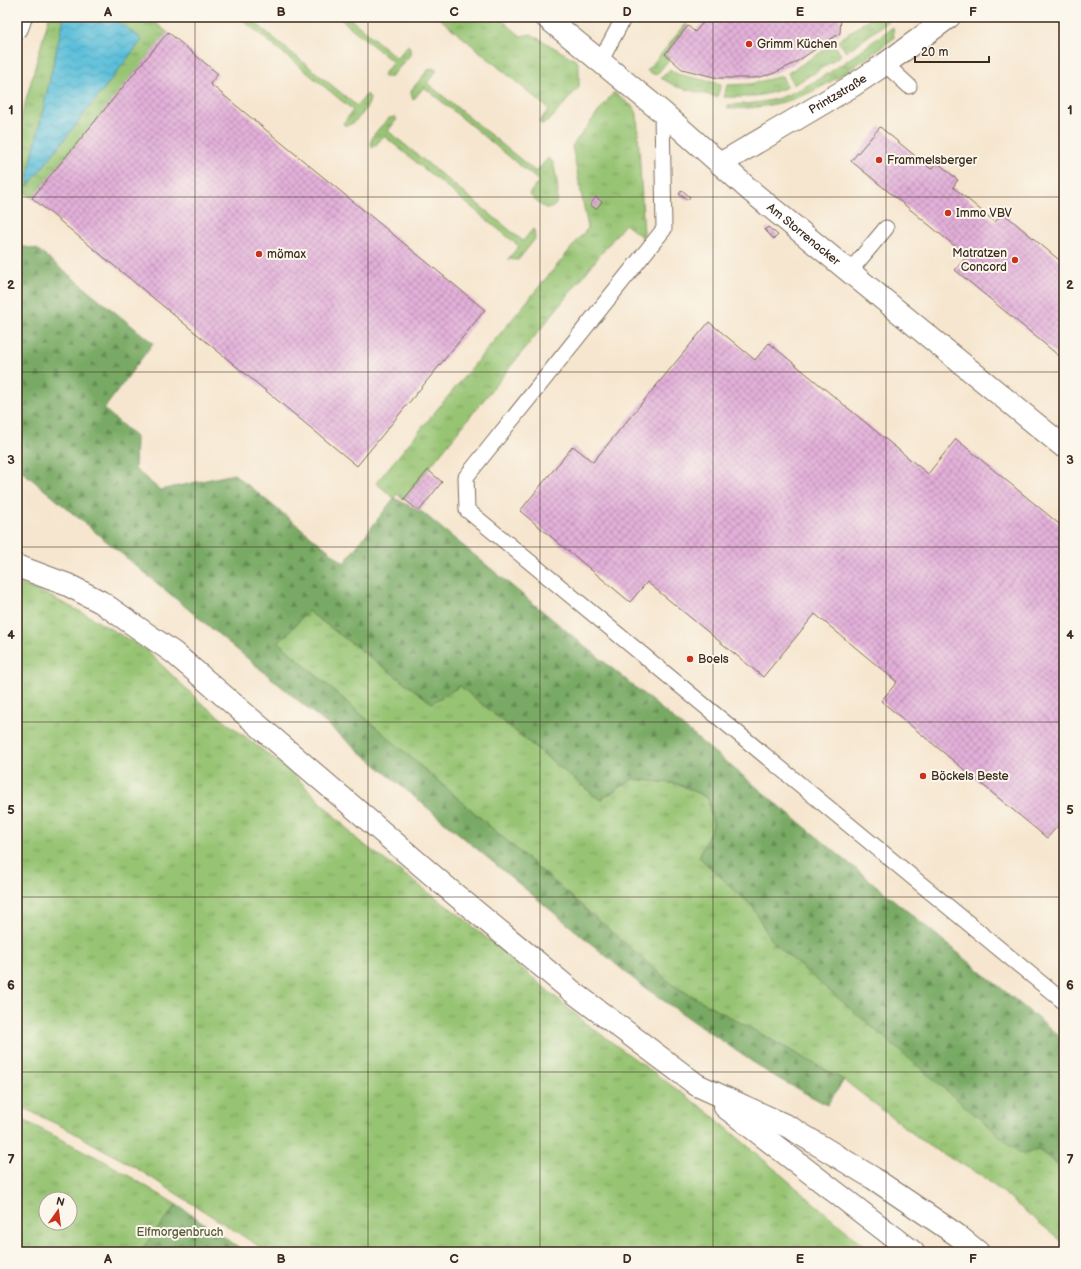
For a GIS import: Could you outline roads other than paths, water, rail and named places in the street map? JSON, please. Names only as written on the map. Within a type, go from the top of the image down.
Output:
[{"type":"main road","points":[[17,28],[21,17]]},
{"type":"main road","name":"Am Storrenacker","points":[[546,17],[662,112],[720,164],[1064,447]]},
{"type":"main road","name":"Printzstraße","points":[[720,164],[885,64],[949,17]]},
{"type":"main road","points":[[17,566],[68,585],[101,602],[174,653],[506,937],[573,992],[697,1085],[913,1252]]},
{"type":"main road","points":[[697,1085],[789,1127],[873,1178],[957,1235],[978,1252]]},
{"type":"lane","points":[[600,62],[624,17]]},
{"type":"lane","points":[[885,64],[910,86]]},
{"type":"lane","points":[[662,112],[664,229],[466,477],[467,510],[1064,1002]]},
{"type":"lane","points":[[850,271],[886,228]]},
{"type":"water","points":[[64,17],[113,17],[142,40],[28,186],[29,171]]},
{"type":"place","name":"Grimm Küchen","points":[[749,44]]},
{"type":"place","name":"Frammelsberger","points":[[879,160]]},
{"type":"place","name":"Immo VBV","points":[[948,213]]},
{"type":"place","name":"mömax","points":[[259,254]]},
{"type":"place","name":"Matratzen Concord","points":[[1015,260]]},
{"type":"place","name":"Boels","points":[[690,659]]},
{"type":"place","name":"Böckels Beste","points":[[923,776]]},
{"type":"park label","name":"Elfmorgenbruch","points":[[180,1232]]}]
